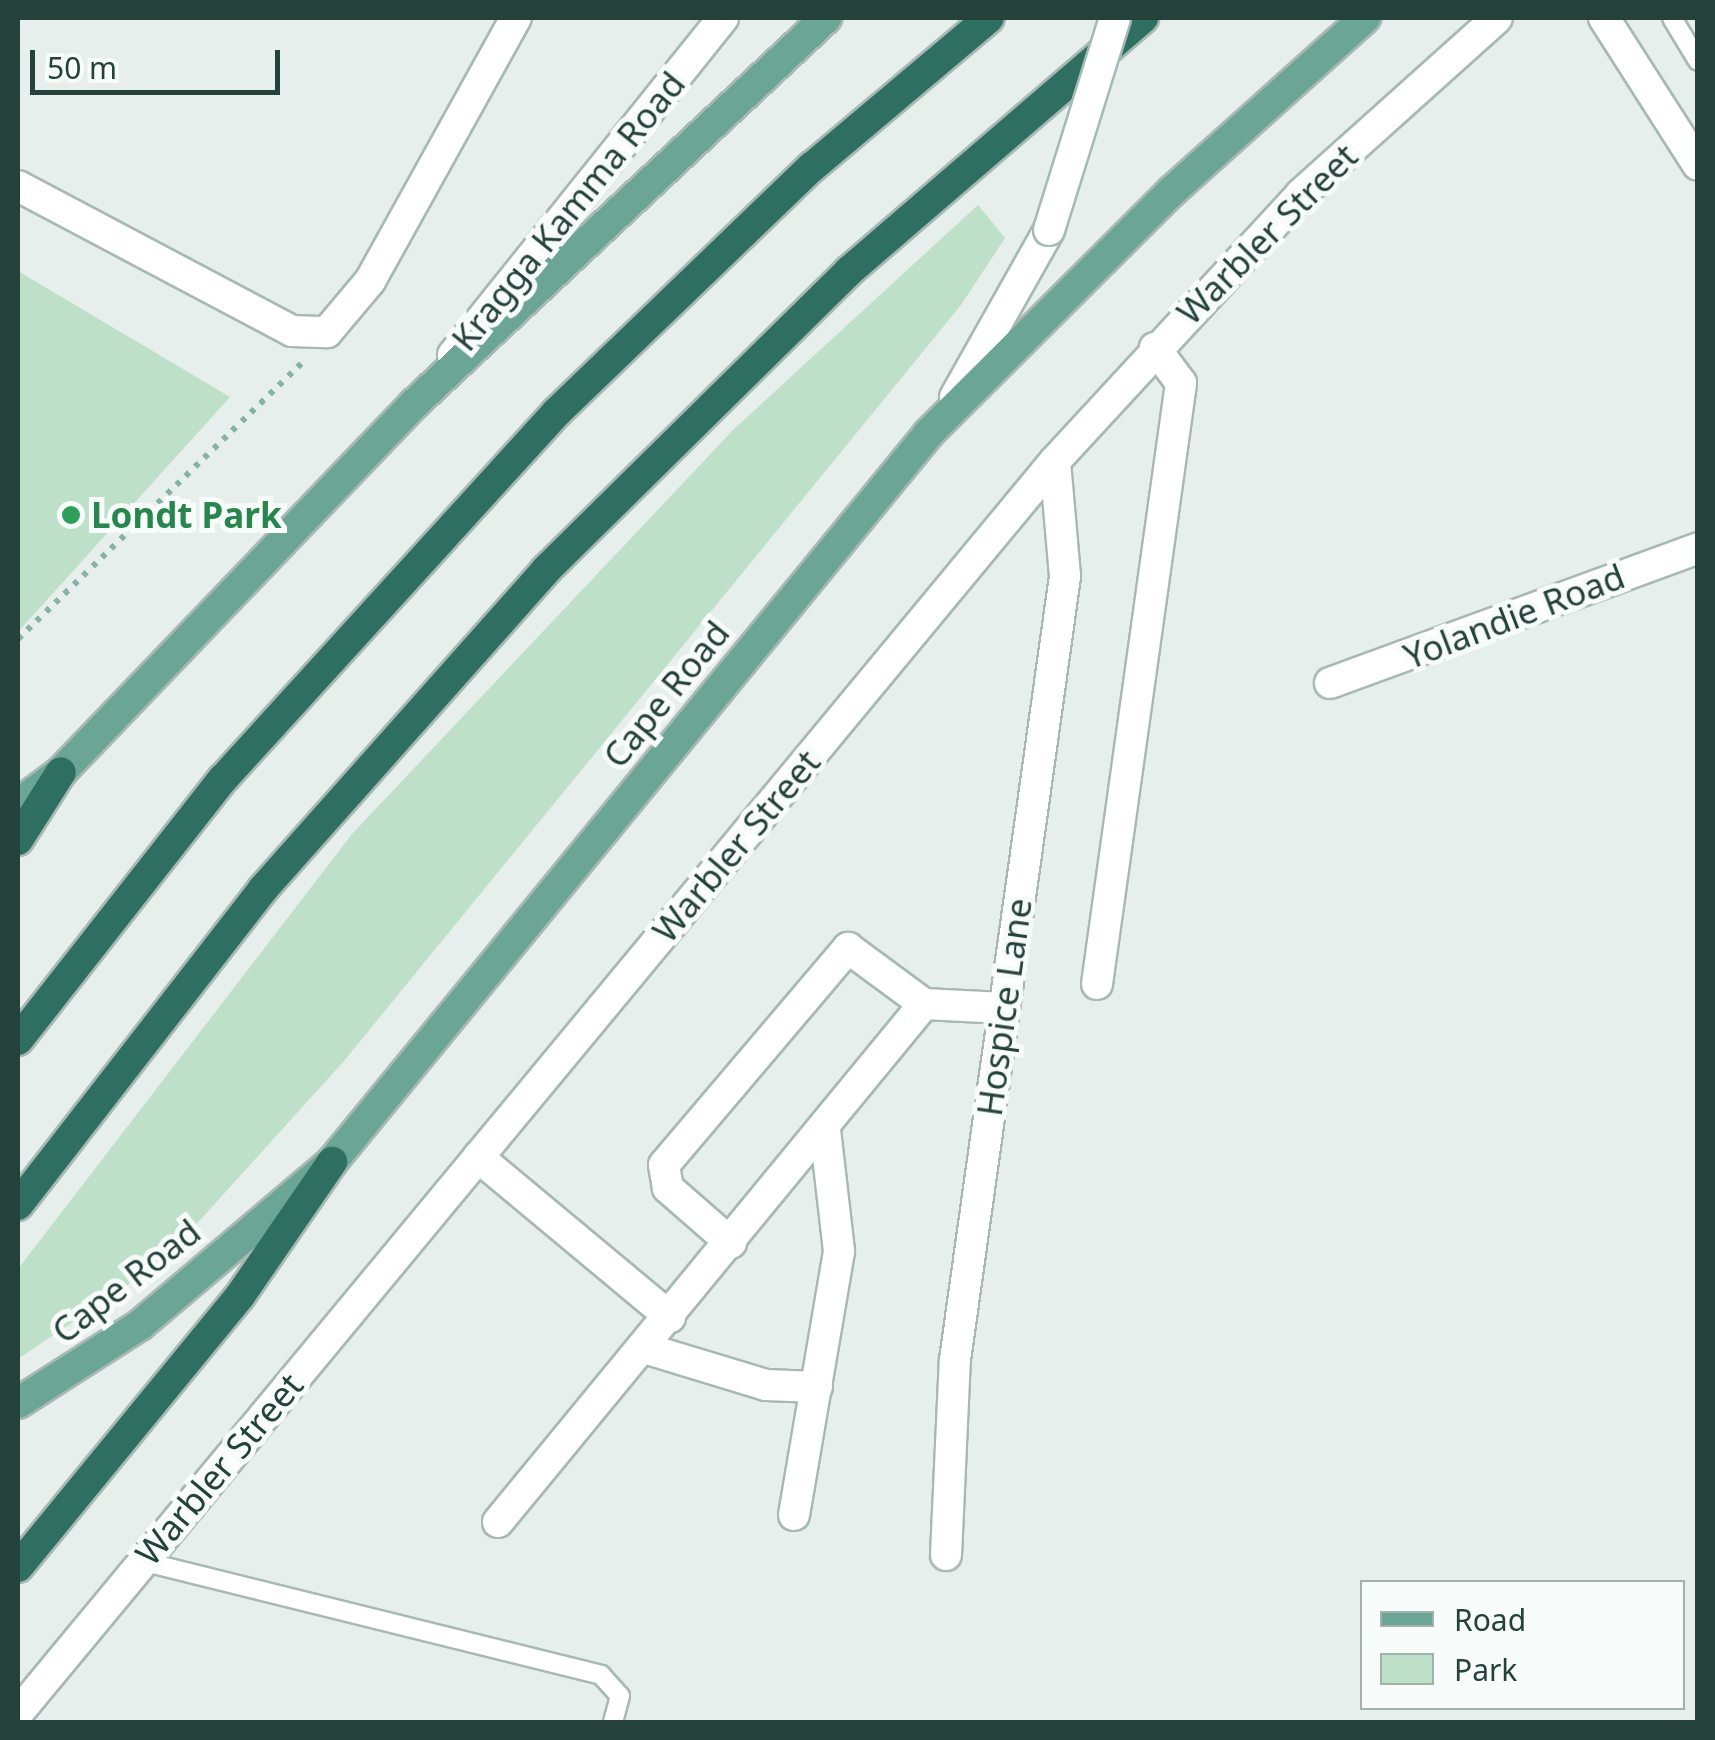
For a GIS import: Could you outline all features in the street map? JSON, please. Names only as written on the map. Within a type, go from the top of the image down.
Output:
[{"type":"highway","points":[[18,1040],[233,767],[557,412],[812,166],[989,18]]},
{"type":"highway","points":[[18,1205],[264,889],[546,570],[838,281],[1143,18]]},
{"type":"highway","points":[[18,840],[61,772]]},
{"type":"highway","points":[[18,1567],[240,1296],[332,1162]]},
{"type":"main road","points":[[18,804],[61,772],[414,404],[826,18]]},
{"type":"main road","name":"Cape Road","points":[[18,1402],[140,1325],[332,1162],[928,433],[1364,18]]},
{"type":"street","points":[[18,186],[292,331],[327,332],[370,281],[516,18]]},
{"type":"street","name":"Kragga Kamma Road","points":[[414,404],[723,18]]},
{"type":"street","points":[[928,433],[1049,230],[1115,18]]},
{"type":"street","name":"Warbler Street","points":[[18,1713],[1055,461],[1154,348],[1301,194],[1497,18]]},
{"type":"street","points":[[1604,18],[1698,166]]},
{"type":"street","points":[[1097,984],[1181,382],[1154,348]]},
{"type":"street","name":"Hospice Lane","points":[[946,1555],[956,1360],[1065,576],[1055,461]]},
{"type":"street","name":"Yolandie Road","points":[[1330,684],[1698,548]]},
{"type":"street","points":[[731,1243],[668,1188],[664,1165],[848,948],[924,1004],[1004,1008]]},
{"type":"street","points":[[498,1522],[826,1130],[924,1004]]},
{"type":"street","points":[[794,1515],[839,1251],[826,1130]]},
{"type":"street","points":[[478,1157],[670,1317]]},
{"type":"street","points":[[644,1348],[766,1385],[817,1387]]},
{"type":"lane","points":[[1672,18],[1698,61]]},
{"type":"lane","points":[[141,1561],[601,1675],[620,1696],[613,1722]]},
{"type":"path","points":[[18,639],[291,378],[327,332]]},
{"type":"green space","points":[[978,205],[1005,238],[961,305],[344,1061],[163,1261],[18,1359],[18,1269],[352,834],[734,429]]},
{"type":"green space","name":"Londt Park","points":[[18,271],[230,397],[18,632]]},
{"type":"place","name":"Londt Park","points":[[71,515]]}]
